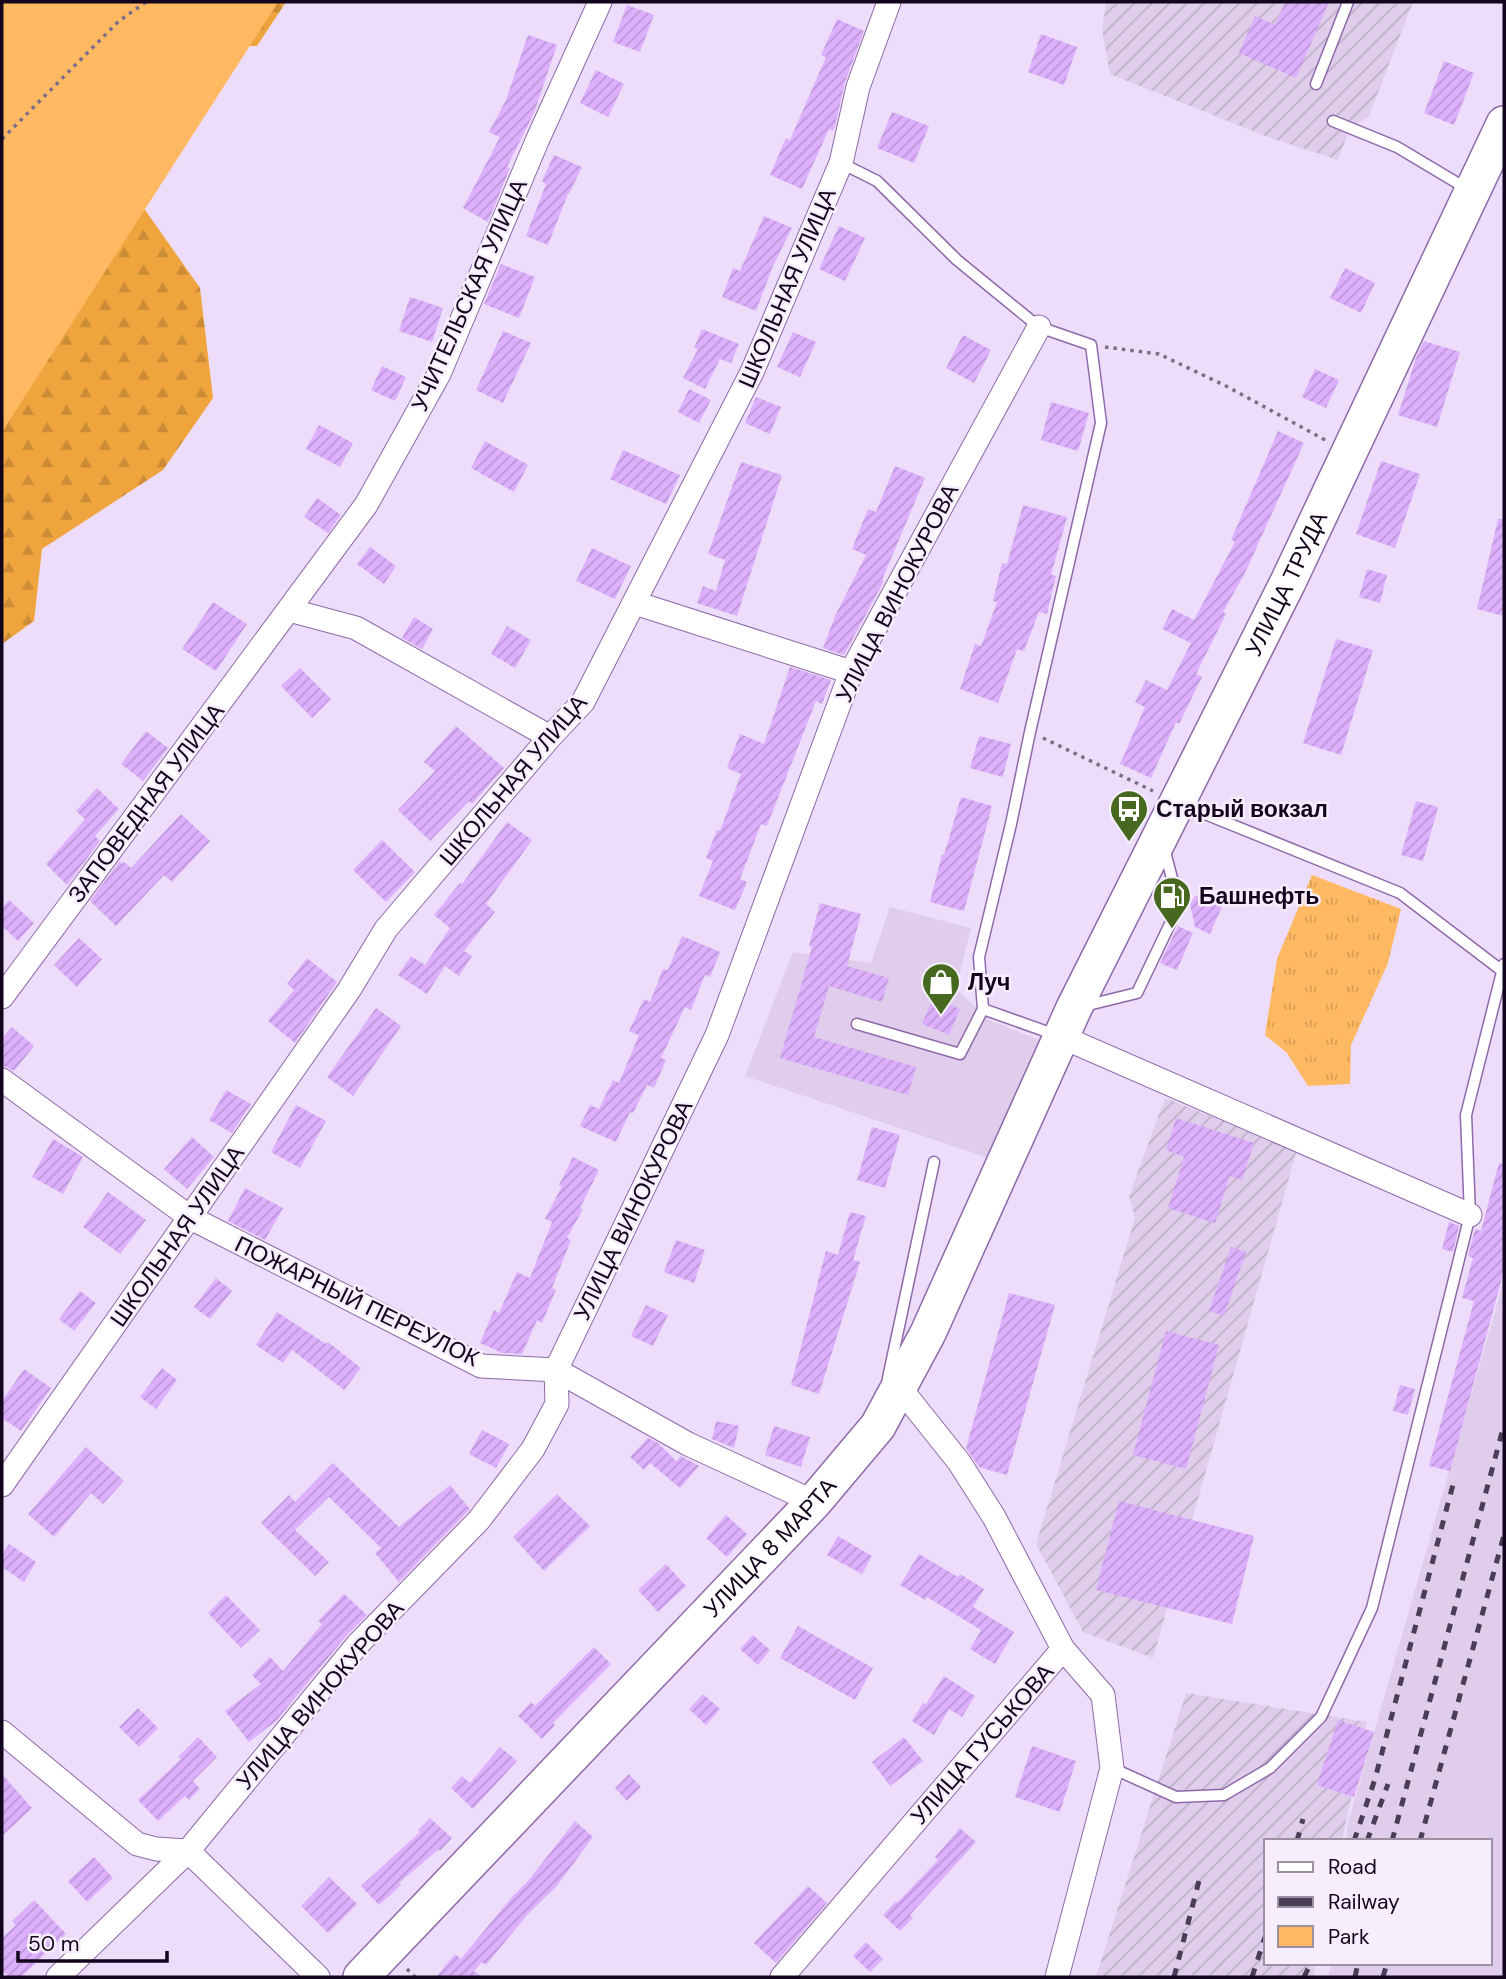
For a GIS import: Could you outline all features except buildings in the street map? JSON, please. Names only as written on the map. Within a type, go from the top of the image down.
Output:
[{"type":"main road","name":"УЛИЦА ТРУДА","points":[[1068,1023],[1288,582],[1504,124]]},
{"type":"main road","name":"УЛИЦА 8 МАРТА","points":[[361,1977],[814,1502],[878,1426],[928,1333],[1068,1023]]},
{"type":"street","name":"УЧИТЕЛЬСКАЯ УЛИЦА","points":[[289,610],[366,505],[439,374],[537,141],[600,2]]},
{"type":"street","name":"ШКОЛЬНАЯ УЛИЦА","points":[[2,1485],[349,990],[386,929],[583,702],[752,372],[841,163],[858,87],[889,2]]},
{"type":"street","name":"УЛИЦА ВИНОКУРОВА","points":[[58,1977],[188,1851],[358,1644],[479,1520],[533,1449],[557,1404],[556,1370],[717,1035],[851,672],[1039,327]]},
{"type":"street","points":[[635,603],[851,672]]},
{"type":"street","points":[[289,610],[356,628],[550,737]]},
{"type":"street","name":"ЗАПОВЕДНАЯ УЛИЦА","points":[[2,997],[289,610]]},
{"type":"street","points":[[1068,1023],[1470,1215]]},
{"type":"street","name":"ПОЖАРНЫЙ ПЕРЕУЛОК","points":[[2,1080],[191,1218],[481,1366],[556,1370],[688,1444],[814,1502]]},
{"type":"street","name":"УЛИЦА ГУСЬКОВА","points":[[782,1977],[1063,1649],[994,1517],[959,1462],[900,1388]]},
{"type":"street","points":[[1057,1977],[1112,1768],[1103,1695],[1063,1649]]},
{"type":"street","points":[[2,1732],[137,1844],[156,1849],[188,1851],[318,1977]]},
{"type":"lane","points":[[1317,84],[1348,2]]},
{"type":"lane","points":[[1333,121],[1397,147],[1471,192]]},
{"type":"lane","points":[[841,163],[877,181],[957,260],[1039,327],[1091,345],[1101,423],[1030,732],[1012,824],[979,957],[983,1009],[960,1054],[857,1024]]},
{"type":"lane","points":[[1112,1768],[1176,1797],[1224,1795],[1270,1768],[1321,1717],[1372,1608],[1470,1215],[1466,1115],[1503,967],[1399,893],[1177,802]]},
{"type":"lane","points":[[983,1009],[1068,1023],[1138,993],[1179,905],[1161,836]]},
{"type":"lane","points":[[878,1426],[934,1162]]},
{"type":"path","points":[[2,138],[119,21],[146,2]]},
{"type":"path","points":[[1091,345],[1159,354],[1228,387],[1348,452]]},
{"type":"path","points":[[1030,732],[1177,802]]},
{"type":"shaded area","points":[[1106,2],[1413,2],[1369,116],[1350,128],[1338,160],[1268,137],[1110,74],[1102,30]]},
{"type":"shaded area","points":[[890,907],[971,928],[956,989],[989,1020],[1044,1042],[994,1160],[745,1076],[793,952],[871,963]]},
{"type":"shaded area","points":[[1165,1098],[1297,1150],[1153,1658],[1083,1632],[1036,1544],[1135,1218],[1129,1196]]},
{"type":"shaded area","points":[[1504,1280],[1504,1977],[1328,1977],[1331,1965],[1492,1965],[1492,1839],[1346,1839],[1348,1823]]},
{"type":"shaded area","points":[[1186,1693],[1367,1722],[1342,1839],[1264,1839],[1264,1965],[1316,1965],[1313,1977],[1096,1977]]},
{"type":"green space","points":[[2,2],[286,2],[257,46],[170,46],[91,133],[200,288],[213,398],[163,470],[42,549],[34,621],[2,644]]},
{"type":"green space","points":[[2,2],[278,2],[2,432]]},
{"type":"green space","points":[[1312,875],[1401,909],[1388,963],[1351,1045],[1350,1084],[1308,1086],[1287,1053],[1265,1035],[1277,959]]},
{"type":"railway","points":[[1393,1839],[1504,1425]]},
{"type":"railway","points":[[1355,1839],[1375,1779],[1455,1477]]},
{"type":"railway","points":[[1421,1839],[1504,1535]]},
{"type":"railway","points":[[1368,1839],[1388,1784]]},
{"type":"railway","points":[[1298,1839],[1303,1819]]},
{"type":"railway","points":[[1174,1977],[1201,1873]]},
{"type":"railway","points":[[1252,1977],[1264,1940]]},
{"type":"railway","points":[[1304,1977],[1310,1965]]},
{"type":"railway","points":[[1355,1977],[1358,1965]]},
{"type":"railway","points":[[1383,1977],[1386,1965]]},
{"type":"place","name":"Старый вокзал","points":[[1129,843]]},
{"type":"place","name":"Башнефть","points":[[1172,930]]},
{"type":"place","name":"Луч","points":[[941,1016]]}]
